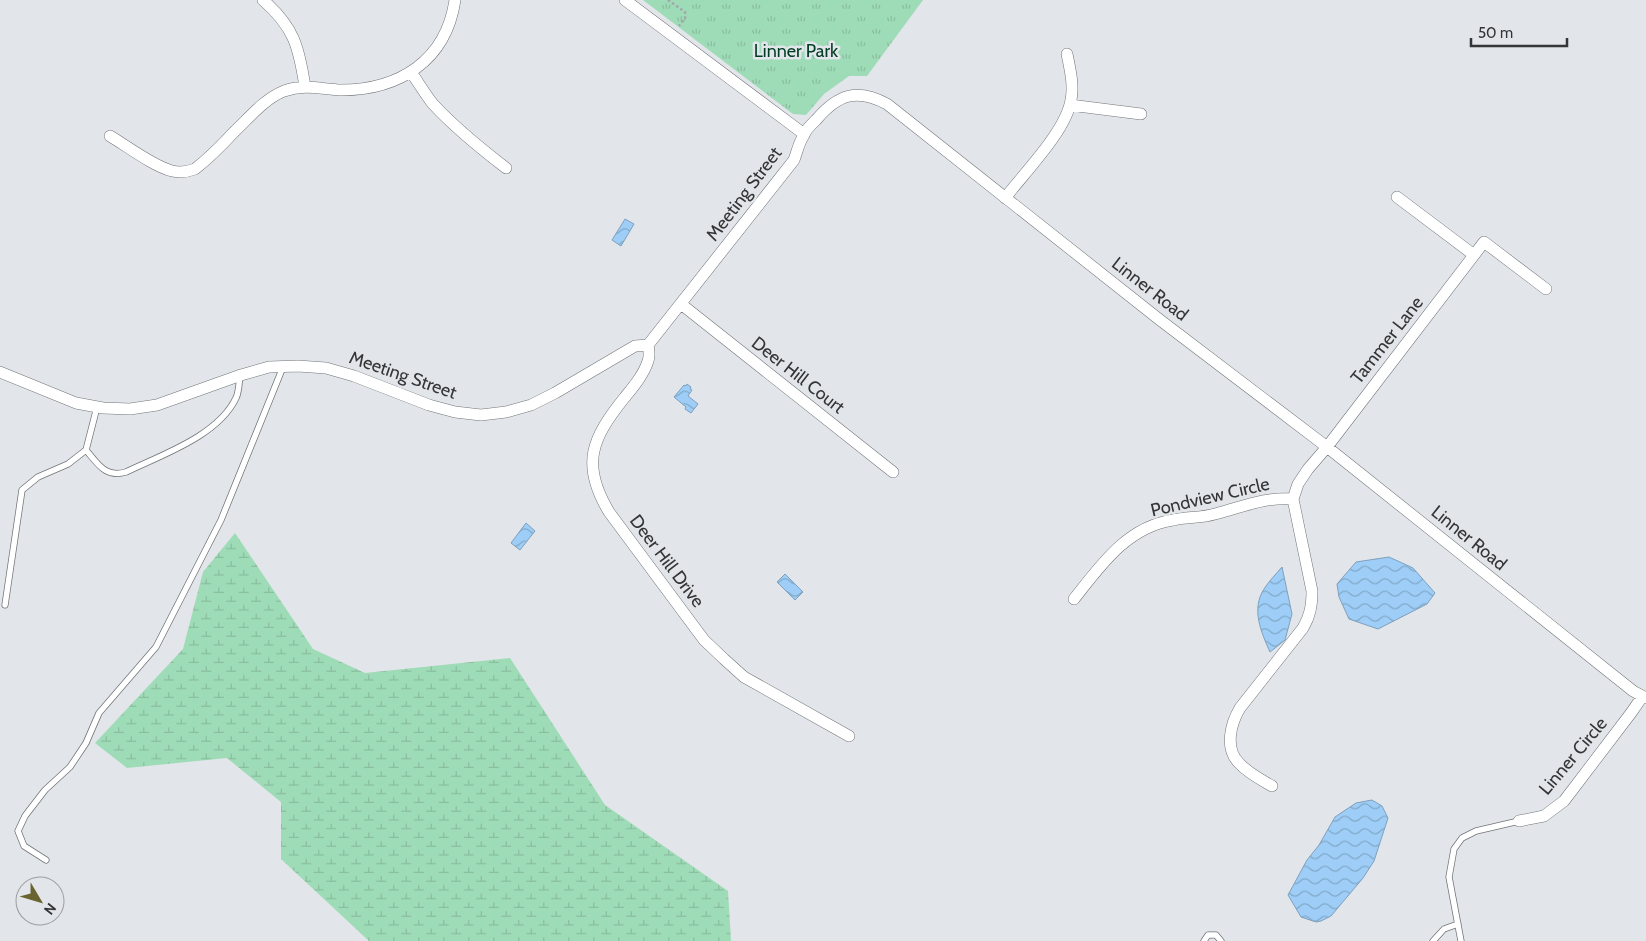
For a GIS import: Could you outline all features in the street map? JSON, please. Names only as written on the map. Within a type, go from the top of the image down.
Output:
[{"type":"street","points":[[263,0],[287,24],[296,43],[305,86]]},
{"type":"street","points":[[110,136],[172,171],[184,172],[195,170],[268,100],[284,91],[305,86],[339,90],[362,89],[388,84],[411,72],[424,62],[440,43],[450,21],[455,0]]},
{"type":"street","points":[[625,0],[804,134]]},
{"type":"street","points":[[1005,198],[1054,136],[1065,119],[1072,99],[1072,78],[1067,54]]},
{"type":"street","points":[[411,72],[432,102],[447,118],[478,147],[506,168]]},
{"type":"street","name":"Linner Road","points":[[804,134],[832,104],[850,95],[872,96],[887,104],[1644,697]]},
{"type":"street","points":[[1070,105],[1141,114]]},
{"type":"street","name":"Meeting Street","points":[[0,372],[76,403],[97,407],[130,409],[157,405],[269,367],[326,368],[354,376],[429,406],[455,412],[481,414],[506,412],[532,405],[556,393],[634,346],[648,345],[794,160],[804,134]]},
{"type":"street","points":[[1397,197],[1474,255]]},
{"type":"street","name":"Tammer Lane","points":[[1293,499],[1298,484],[1308,469],[1327,447],[1484,242],[1546,289]]},
{"type":"street","name":"Deer Hill Court","points":[[681,304],[893,472]]},
{"type":"street","name":"Deer Hill Drive","points":[[648,345],[649,360],[634,386],[607,419],[598,437],[593,456],[593,476],[599,495],[609,512],[704,640],[744,677],[849,736]]},
{"type":"street","points":[[1272,786],[1237,762],[1231,748],[1230,734],[1233,720],[1240,708],[1309,617],[1312,591],[1293,499]]},
{"type":"street","name":"Pondview Circle","points":[[1074,599],[1112,552],[1122,543],[1146,528],[1171,520],[1213,515],[1261,500],[1293,499]]},
{"type":"street","name":"Linner Circle","points":[[1520,821],[1544,816],[1564,801],[1644,697]]},
{"type":"lane","points":[[46,860],[24,846],[18,831],[25,816],[45,790],[70,766],[86,743],[99,713],[156,647],[221,520],[283,367]]},
{"type":"lane","points":[[86,450],[101,468],[110,473],[118,474],[190,442],[220,421],[231,407],[237,396],[240,376]]},
{"type":"lane","points":[[5,605],[22,490],[38,477],[68,464],[86,450],[97,407]]},
{"type":"lane","points":[[1461,941],[1449,877],[1454,849],[1462,838],[1476,831],[1520,821]]},
{"type":"lane","points":[[1433,941],[1444,929],[1458,924]]},
{"type":"lane","points":[[1204,941],[1208,935],[1216,936],[1221,941]]},
{"type":"path","points":[[668,0],[685,12],[685,18],[673,36]]},
{"type":"green space","name":"Linner Park","points":[[643,0],[923,0],[867,76],[849,76],[824,94],[806,115],[793,114]]},
{"type":"green space","points":[[235,533],[313,649],[365,673],[510,658],[605,805],[728,891],[731,941],[369,941],[281,859],[281,802],[227,758],[127,768],[95,743],[183,649],[203,572]]},
{"type":"water","points":[[625,219],[634,224],[621,246],[612,240]]},
{"type":"water","points":[[687,384],[692,390],[688,396],[698,404],[691,413],[674,397]]},
{"type":"water","points":[[526,523],[535,531],[520,550],[511,543]]},
{"type":"water","points":[[1389,557],[1413,568],[1435,593],[1427,604],[1378,629],[1349,619],[1339,597],[1337,584],[1356,562]]},
{"type":"water","points":[[1282,567],[1292,614],[1285,640],[1270,652],[1261,629],[1258,604],[1264,589]]},
{"type":"water","points":[[785,574],[803,592],[795,600],[777,582]]},
{"type":"water","points":[[1372,800],[1382,806],[1388,818],[1374,861],[1363,878],[1331,916],[1316,922],[1301,917],[1288,895],[1307,860],[1319,845],[1335,817],[1356,803]]}]
